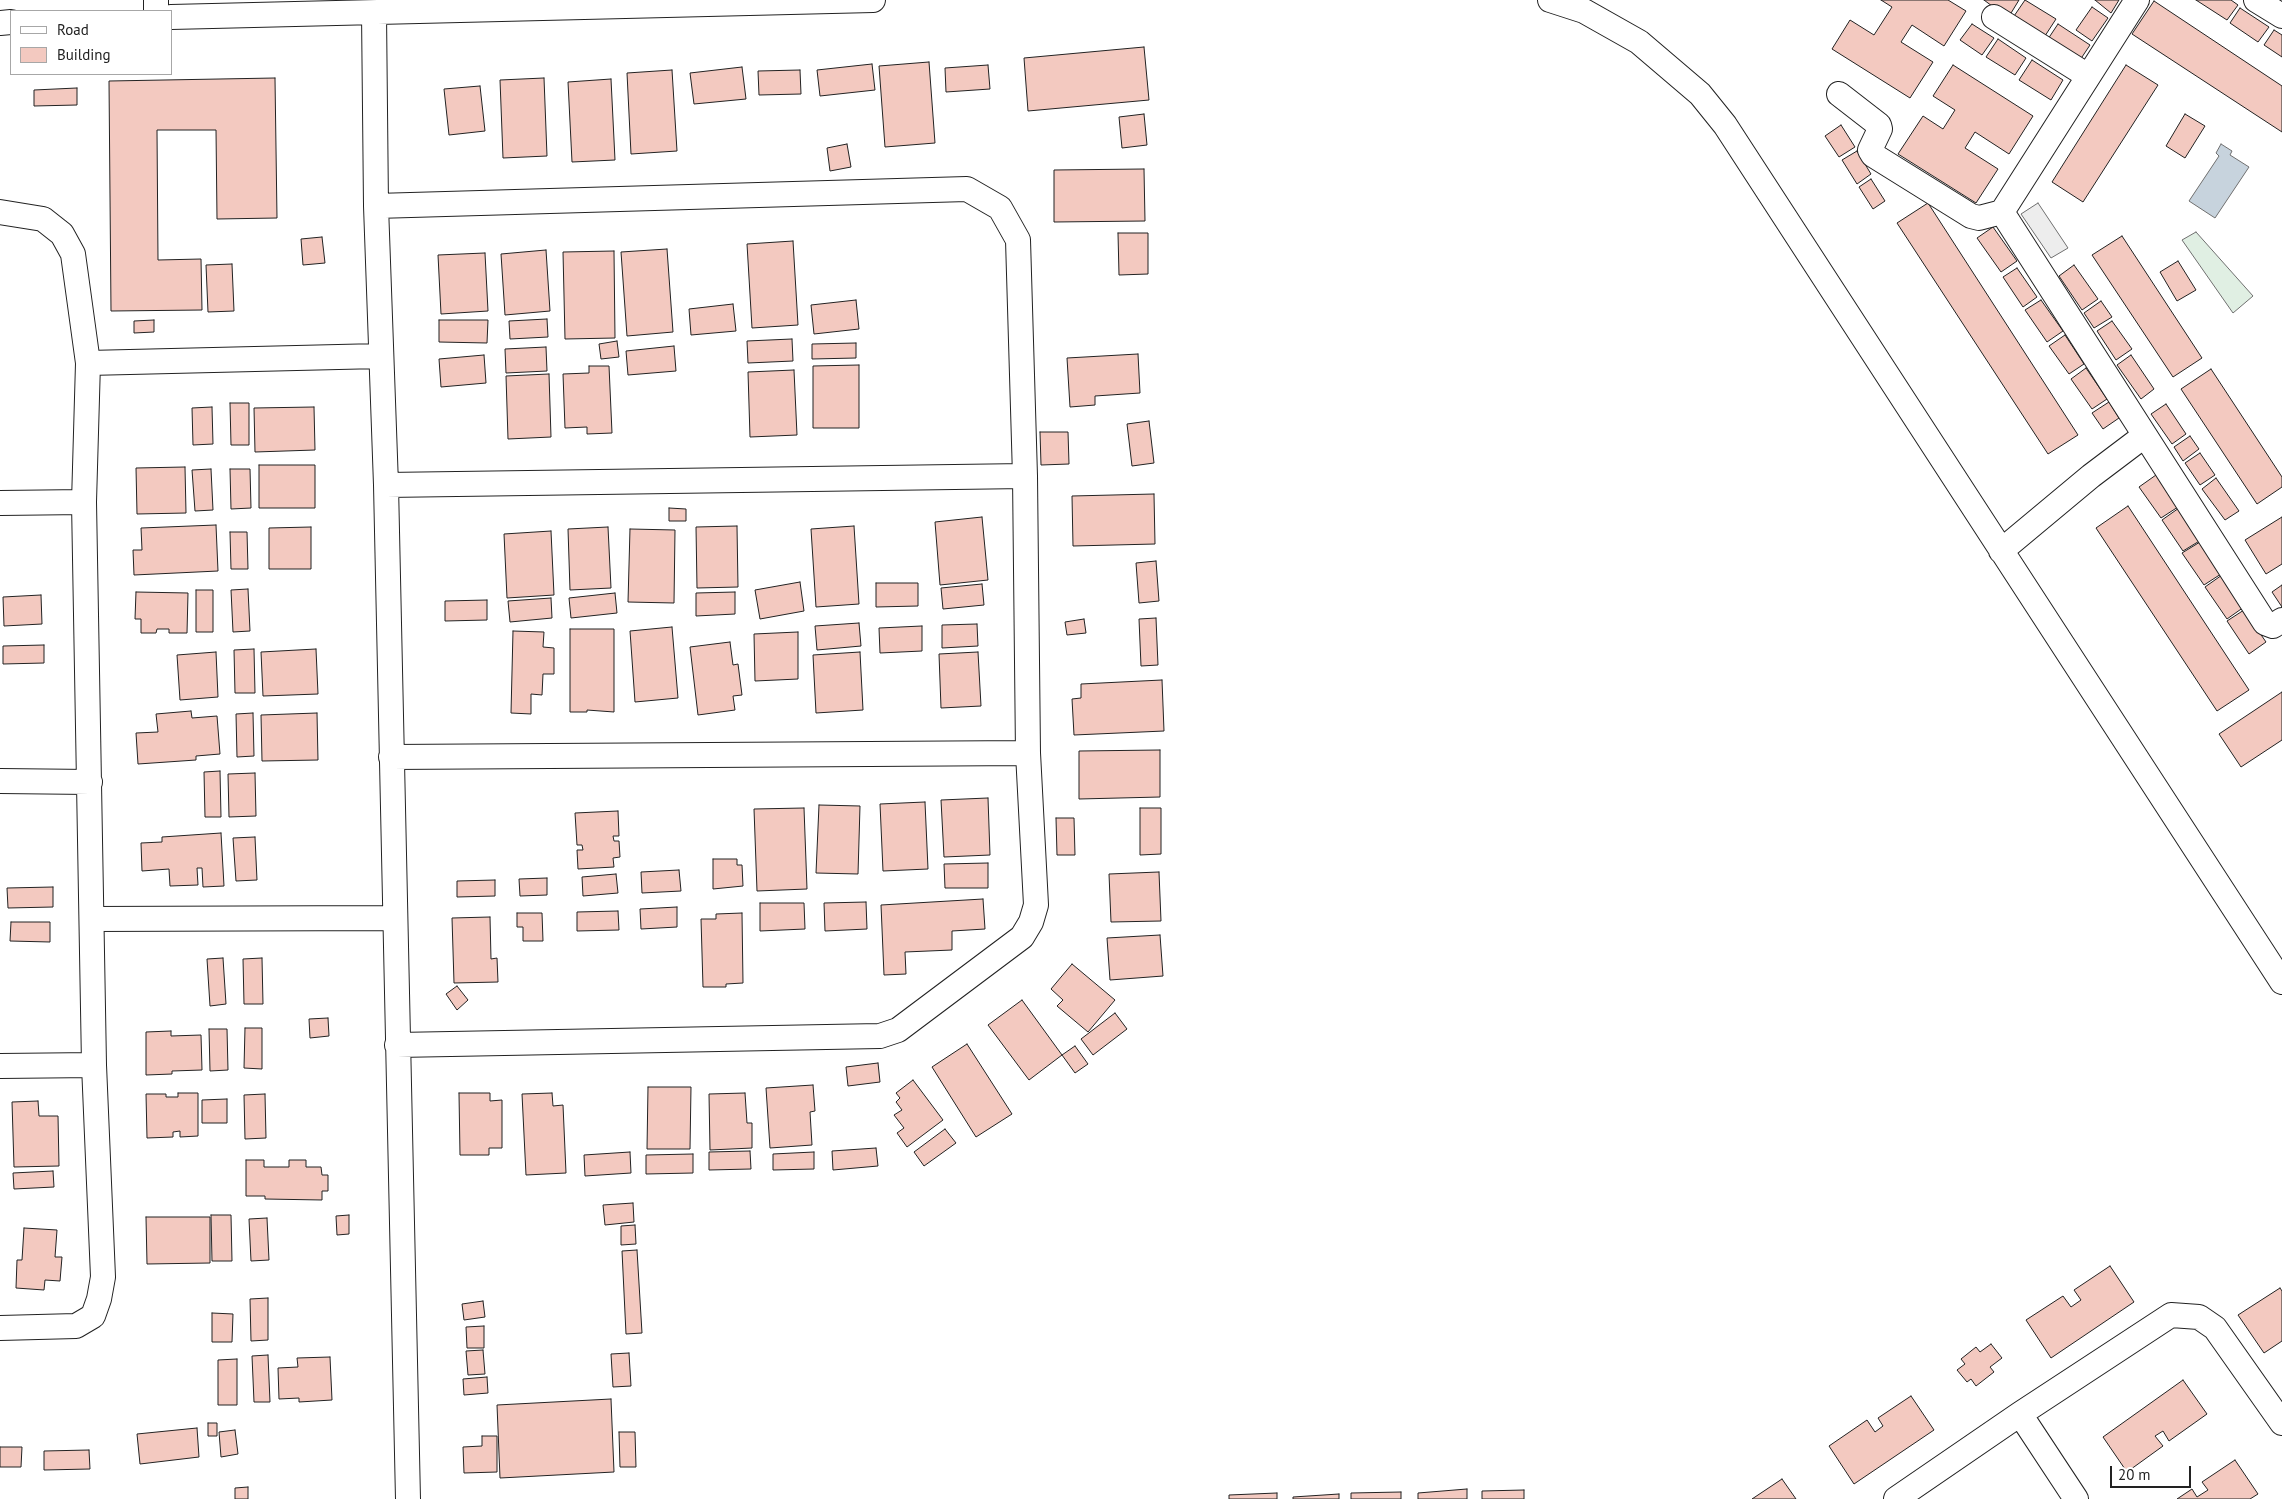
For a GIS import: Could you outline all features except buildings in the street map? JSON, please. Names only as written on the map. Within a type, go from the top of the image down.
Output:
[{"type":"street","points":[[172,17],[374,13],[652,3],[873,0]]},
{"type":"street","points":[[1550,0],[1588,6],[1639,42],[1700,94],[1725,126],[2001,551],[2279,973]]},
{"type":"street","points":[[1839,94],[1879,125],[1880,129],[1870,150],[1873,155],[1971,216],[1979,218],[2002,212],[2137,0]]},
{"type":"street","points":[[2256,0],[2282,16]]},
{"type":"street","points":[[374,13],[376,206],[386,485],[408,1499]]},
{"type":"street","points":[[1994,17],[2088,76]]},
{"type":"street","points":[[376,206],[967,190],[1000,208],[1018,240],[1025,476],[1028,753],[1036,905],[1031,922],[1022,937],[898,1030],[880,1036],[397,1045]]},
{"type":"street","points":[[0,212],[43,219],[62,234],[73,254],[88,363],[84,502],[94,1065],[103,1277],[93,1316],[76,1326],[0,1328]]},
{"type":"street","points":[[2002,212],[2265,624],[2273,626],[2282,620]]},
{"type":"street","points":[[88,363],[380,356]]},
{"type":"street","points":[[2001,551],[2091,476],[2144,436]]},
{"type":"street","points":[[386,485],[1025,476]]},
{"type":"street","points":[[0,503],[84,502]]},
{"type":"street","points":[[391,757],[1028,753]]},
{"type":"street","points":[[0,781],[90,782]]},
{"type":"street","points":[[92,919],[394,918]]},
{"type":"street","points":[[0,1066],[94,1065]]},
{"type":"street","points":[[1896,1499],[2020,1414],[2171,1316],[2199,1317],[2215,1328],[2282,1424]]},
{"type":"street","points":[[2020,1414],[2076,1499]]},
{"type":"green space","points":[[2196,232],[2253,296],[2233,313],[2182,240]]},
{"type":"shaded area","points":[[2221,144],[2232,151],[2230,155],[2249,167],[2215,218],[2189,201],[2219,156],[2216,153]]},
{"type":"shaded area","points":[[2038,203],[2068,248],[2051,258],[2021,214]]}]
